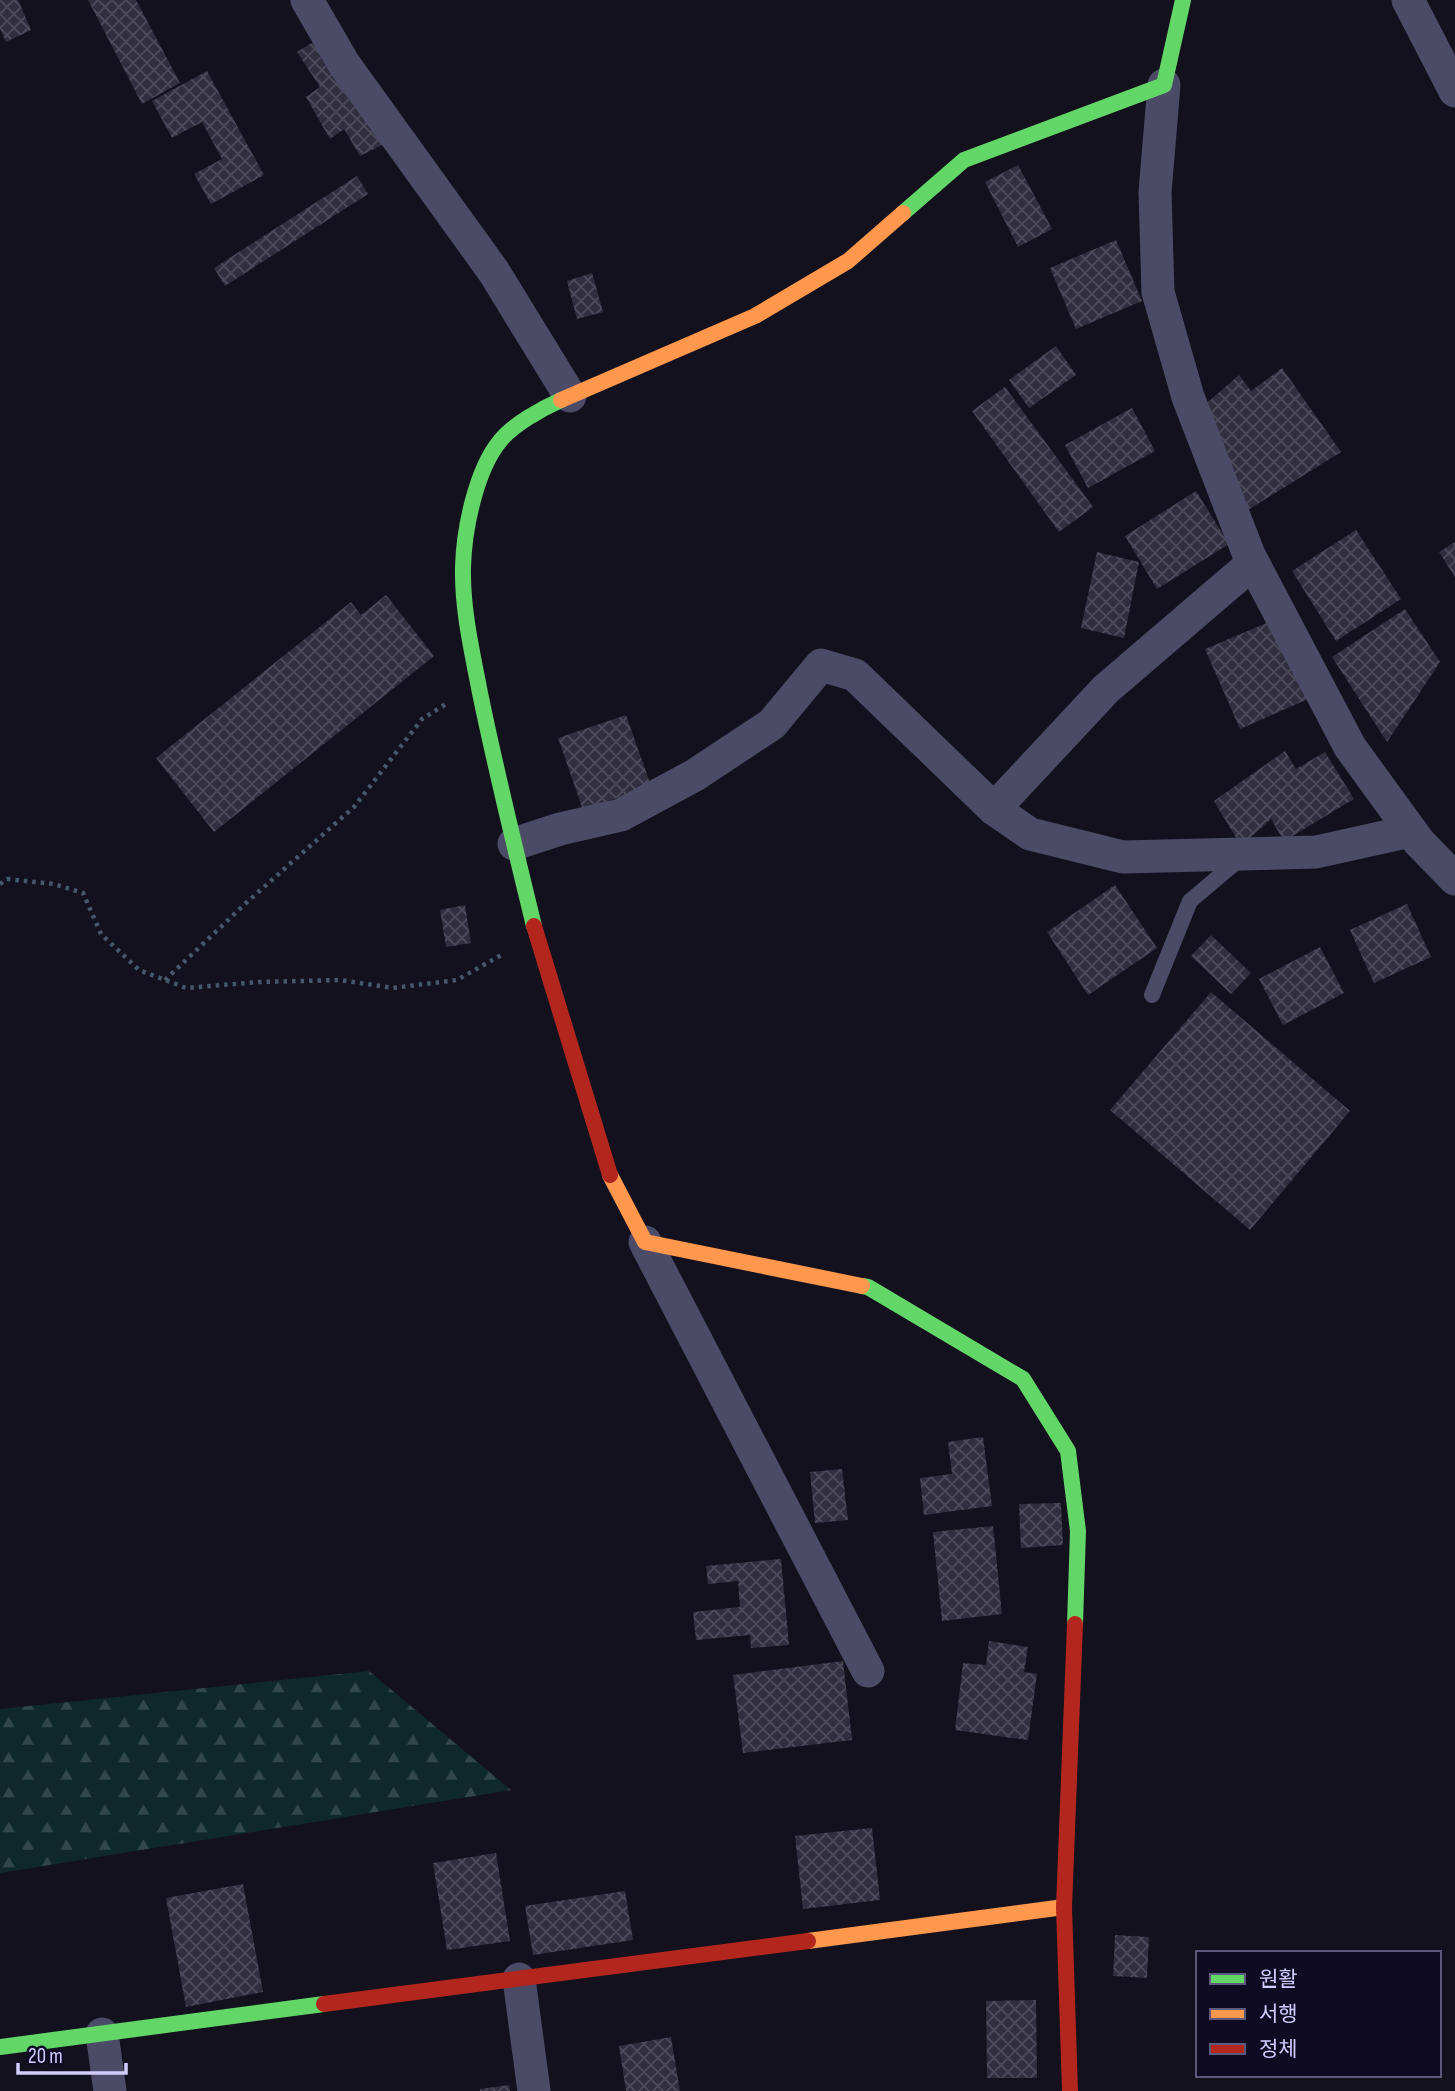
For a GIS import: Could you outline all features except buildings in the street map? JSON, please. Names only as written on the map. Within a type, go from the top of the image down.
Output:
[{"type":"street","points":[[307,0],[344,64],[494,272],[570,396]]},
{"type":"street","points":[[1183,0],[1164,85],[1156,192],[1158,292],[1188,397],[1253,563],[1350,747],[1411,831],[1455,879]]},
{"type":"street","points":[[1408,0],[1455,91]]},
{"type":"street","points":[[867,1671],[612,1181],[535,932],[488,731],[466,620],[463,567],[468,522],[480,480],[499,440],[540,409],[755,316],[848,261],[964,159],[1164,85]]},
{"type":"street","points":[[994,809],[1106,689],[1253,563]]},
{"type":"street","points":[[514,844],[560,829],[621,815],[695,775],[772,724],[821,665],[855,674],[994,809],[1030,834],[1123,857],[1316,852],[1411,831]]},
{"type":"street","points":[[645,1241],[869,1287],[1023,1380],[1068,1451],[1078,1531],[1064,1907],[1070,2091]]},
{"type":"street","points":[[0,2047],[1064,1907]]},
{"type":"street","points":[[519,1979],[534,2091]]},
{"type":"street","points":[[102,2034],[110,2091]]},
{"type":"lane","points":[[1152,995],[1189,901],[1247,853]]},
{"type":"path","points":[[165,980],[246,903],[354,807],[422,719],[479,682]]},
{"type":"path","points":[[0,884],[7,879],[42,883],[83,893],[101,934],[139,970],[186,988],[259,982],[340,980],[393,988],[457,980],[491,963],[535,932]]},
{"type":"green space","points":[[369,1671],[511,1790],[0,1873],[0,1709]]},
{"type":"traffic: fast","points":[[903,213],[964,160],[1164,85],[1183,0]]},
{"type":"traffic: fast","points":[[534,926],[480,693],[466,614],[463,567],[473,501],[492,453],[512,429],[561,400]]},
{"type":"traffic: fast","points":[[862,1286],[868,1287],[1023,1379],[1068,1451],[1078,1531],[1075,1624]]},
{"type":"traffic: fast","points":[[0,2047],[324,2004]]},
{"type":"traffic: slow","points":[[561,400],[755,316],[848,261],[903,213]]},
{"type":"traffic: slow","points":[[610,1175],[645,1242],[862,1286]]},
{"type":"traffic: slow","points":[[808,1941],[1064,1907]]},
{"type":"traffic: jam","points":[[534,926],[610,1175]]},
{"type":"traffic: jam","points":[[1070,2091],[1064,1907],[1075,1624]]},
{"type":"traffic: jam","points":[[324,2004],[808,1941]]}]
